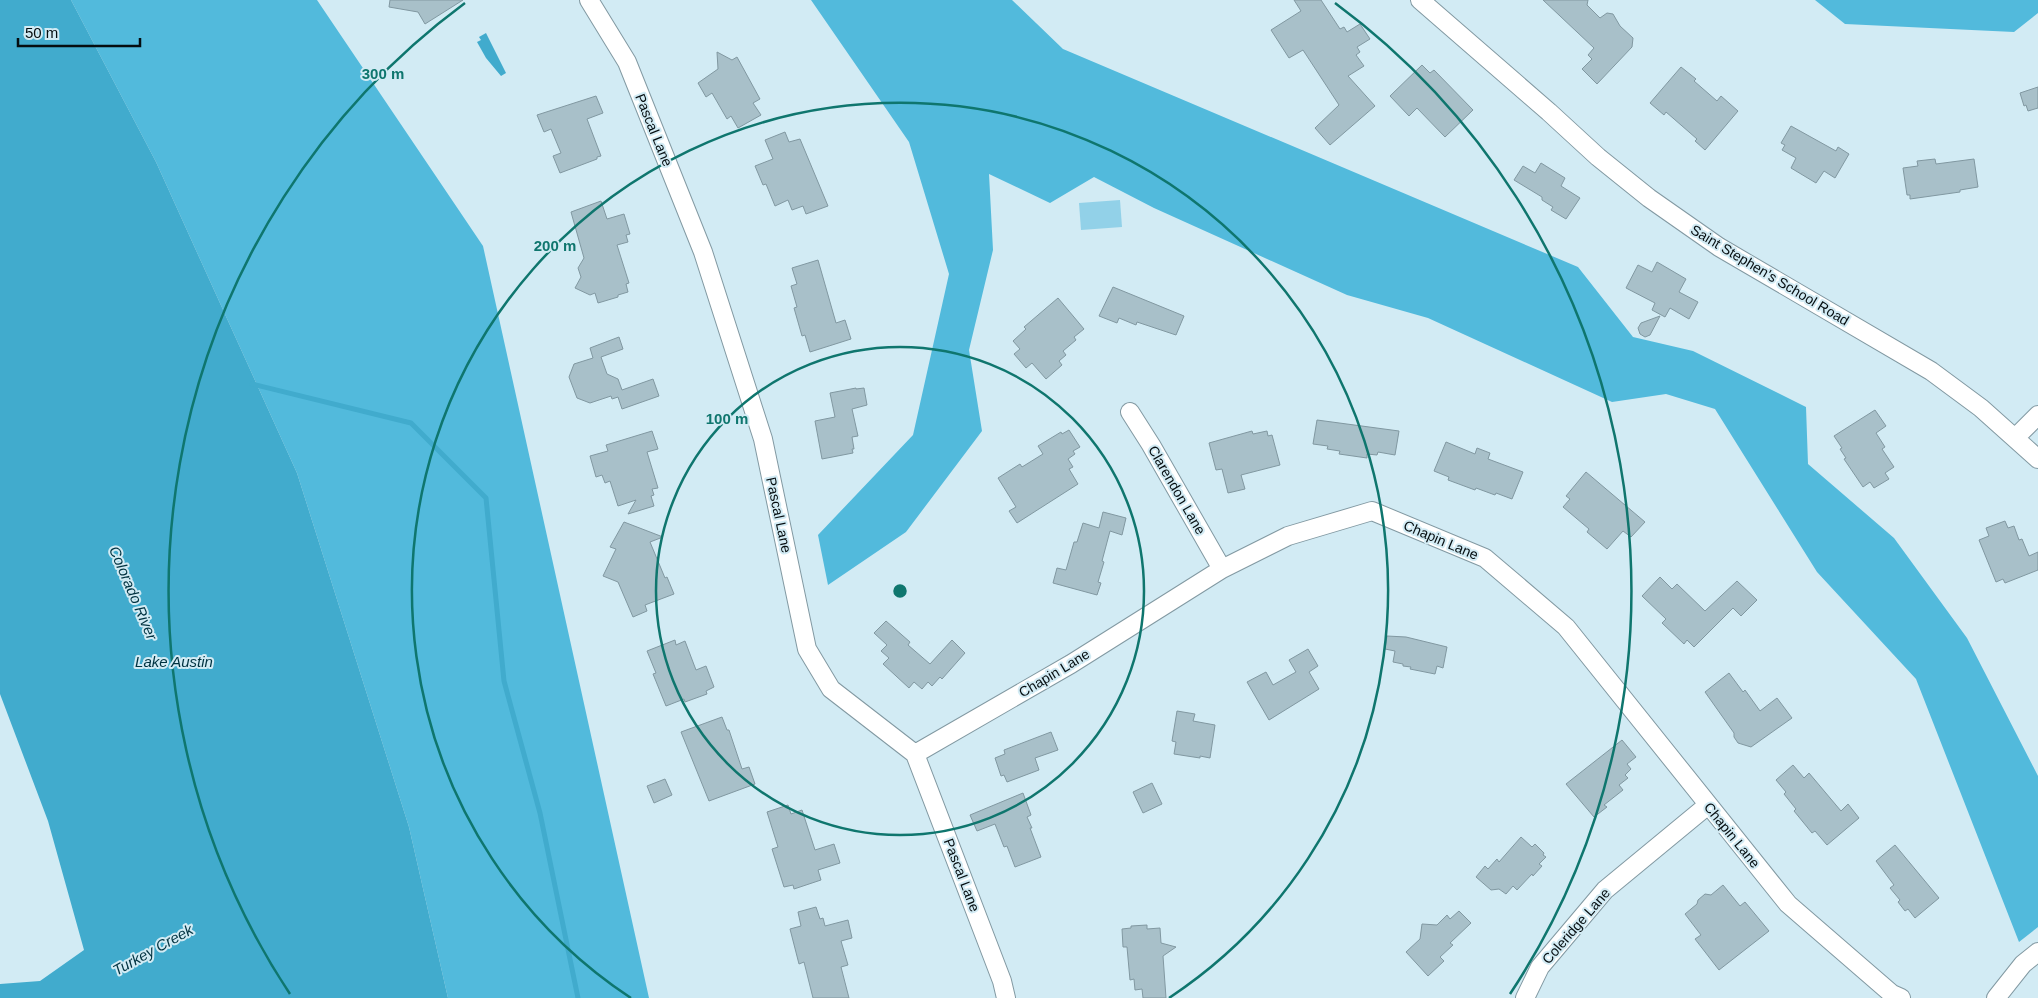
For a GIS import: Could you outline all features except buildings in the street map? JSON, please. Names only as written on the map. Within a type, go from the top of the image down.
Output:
[{"type":"street","name":"Pascal Lane","points":[[590,0],[627,62],[703,252],[763,439],[807,649],[831,689],[915,754],[1002,981],[1006,998]]},
{"type":"street","name":"Saint Stephen's School Road","points":[[1420,0],[1598,157],[1649,198],[1719,247],[1960,391],[2038,459]]},
{"type":"street","name":"Clarendon Lane","points":[[1130,412],[1222,569]]},
{"type":"street","points":[[2015,438],[2038,415]]},
{"type":"street","name":"Chapin Lane","points":[[915,754],[1071,664],[1222,569],[1288,536],[1372,511],[1485,558],[1566,627],[1788,904],[1892,994],[1901,998]]},
{"type":"street","name":"Coleridge Lane","points":[[1524,998],[1540,968],[1605,890],[1708,805]]},
{"type":"street","points":[[1996,998],[2023,964],[2038,952]]},
{"type":"shaded area","points":[[71,0],[317,0],[483,246],[649,998],[448,998],[409,827],[297,473],[156,162]]},
{"type":"shaded area","points":[[811,0],[1012,0],[1063,49],[1578,267],[1633,337],[1693,351],[1806,407],[1808,464],[1894,538],[1967,638],[2038,776],[2038,927],[2019,942],[1916,679],[1817,572],[1715,409],[1666,394],[1612,402],[1428,318],[1347,295],[1154,208],[1094,177],[1050,203],[989,174],[993,250],[969,350],[982,431],[906,532],[828,585],[818,535],[913,435],[949,274],[909,142]]},
{"type":"shaded area","points":[[1815,0],[2038,0],[2038,13],[2014,32],[1845,24]]},
{"type":"shaded area","points":[[1120,200],[1122,227],[1081,230],[1079,203]]},
{"type":"water","name":"Lake Austin","points":[[0,0],[71,0],[156,162],[297,473],[409,827],[448,998],[0,998],[0,984],[40,981],[84,950],[48,821],[0,694]]},
{"type":"water","points":[[486,33],[506,73],[501,76],[486,58],[477,42],[481,40],[479,37]]},
{"type":"waterway","points":[[252,384],[411,423],[486,498],[504,681],[540,813],[578,998]]},
{"type":"water label","name":"Colorado River","points":[[133,593]]},
{"type":"water label","name":"Turkey Creek","points":[[153,950]]}]
